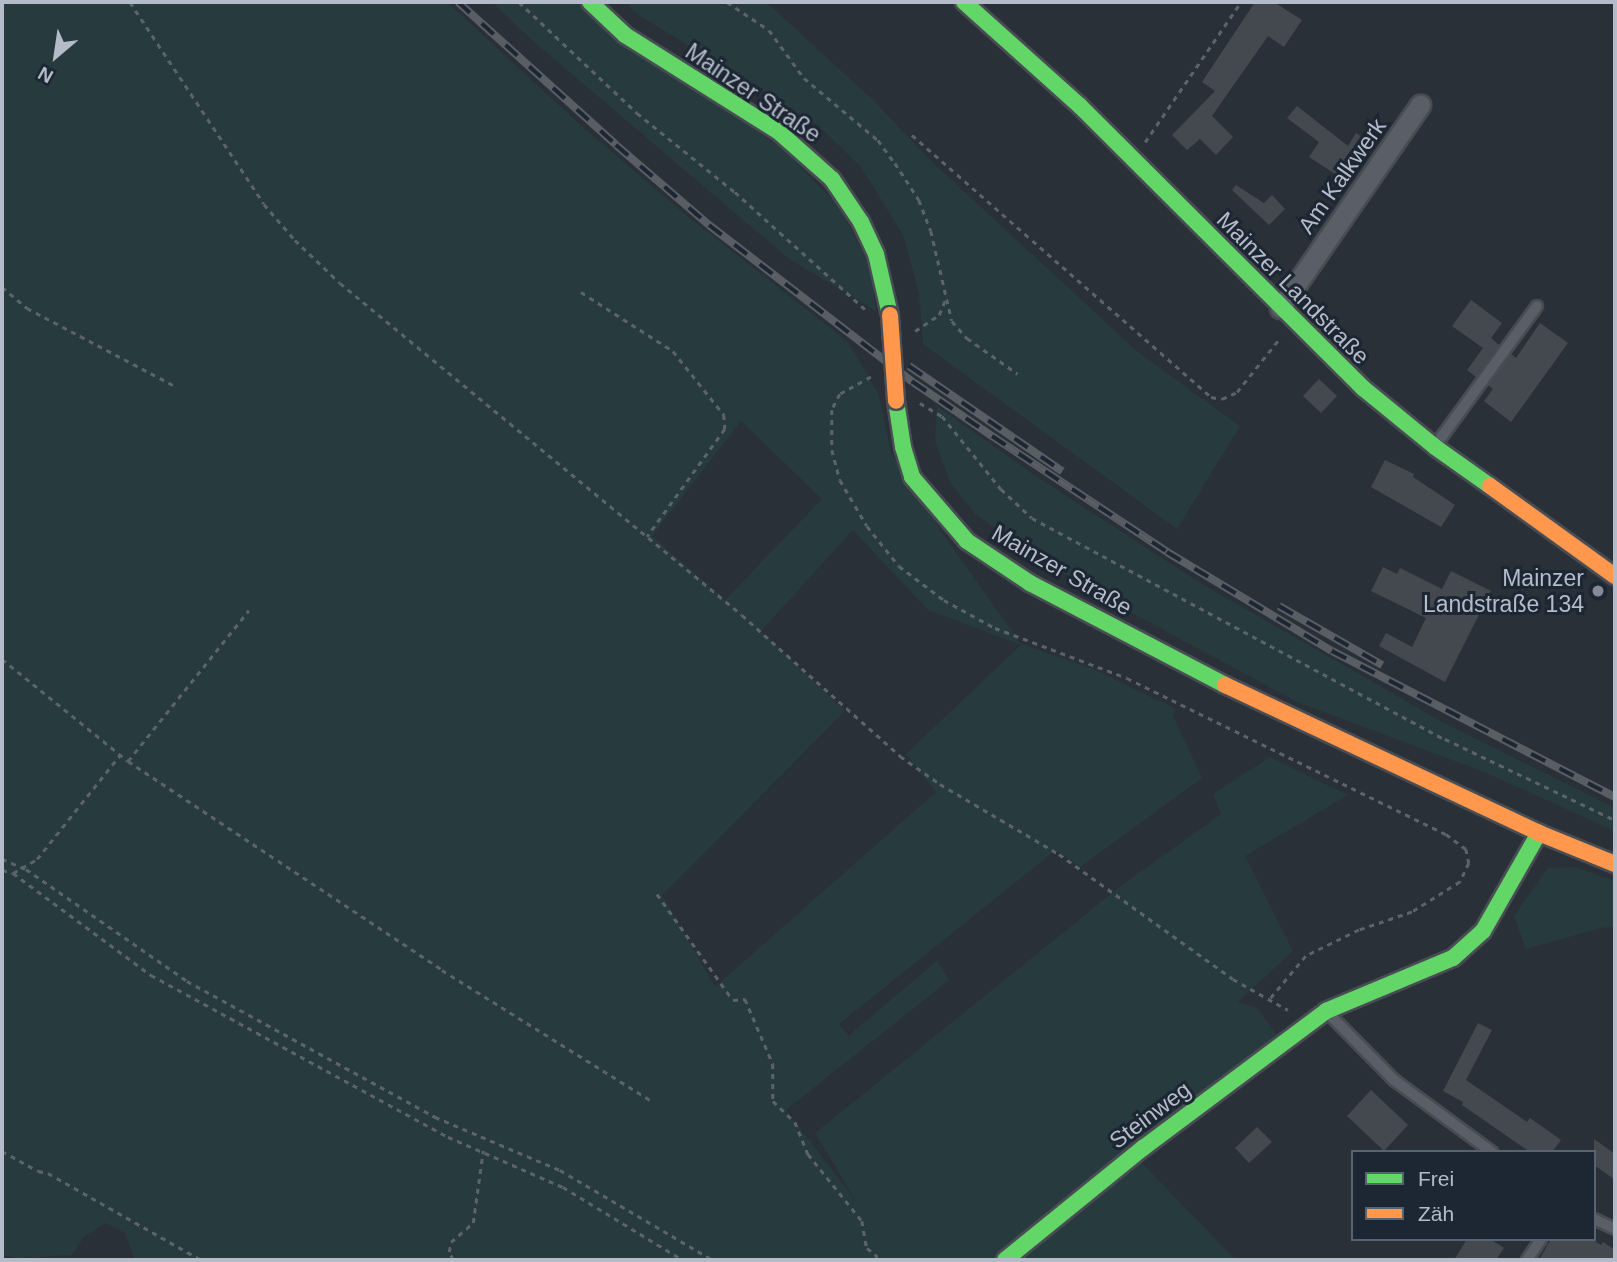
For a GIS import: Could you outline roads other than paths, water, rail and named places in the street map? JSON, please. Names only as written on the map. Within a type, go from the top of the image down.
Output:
[{"type":"street","name":"Mainzer Straße","points":[[590,2],[625,35],[779,132],[832,179],[861,222],[876,254],[885,283],[896,401],[903,447],[912,477],[933,505],[978,548],[1030,583],[1249,697],[1539,833],[1615,864]]},
{"type":"street","name":"Mainzer Landstraße","points":[[964,2],[1080,106],[1294,323],[1363,388],[1435,447],[1615,576]]},
{"type":"street","name":"Am Kalkwerk","points":[[1280,308],[1420,105]]},
{"type":"street","name":"Steinweg","points":[[1004,1260],[1132,1156],[1326,1011],[1453,958],[1483,931],[1539,833]]},
{"type":"lane","points":[[1435,447],[1537,306]]},
{"type":"lane","points":[[1326,1011],[1394,1080],[1489,1150]]},
{"type":"lane","points":[[1596,1220],[1615,1229]]},
{"type":"lane","points":[[1527,1260],[1540,1241]]},
{"type":"railway","points":[[458,2],[709,225],[913,382],[1167,552],[1332,651],[1615,797]]},
{"type":"railway","points":[[909,366],[1062,471]]},
{"type":"railway","points":[[1279,606],[1382,665]]},
{"type":"place","name":"Mainzer Landstraße 134","points":[[1598,591]]}]
